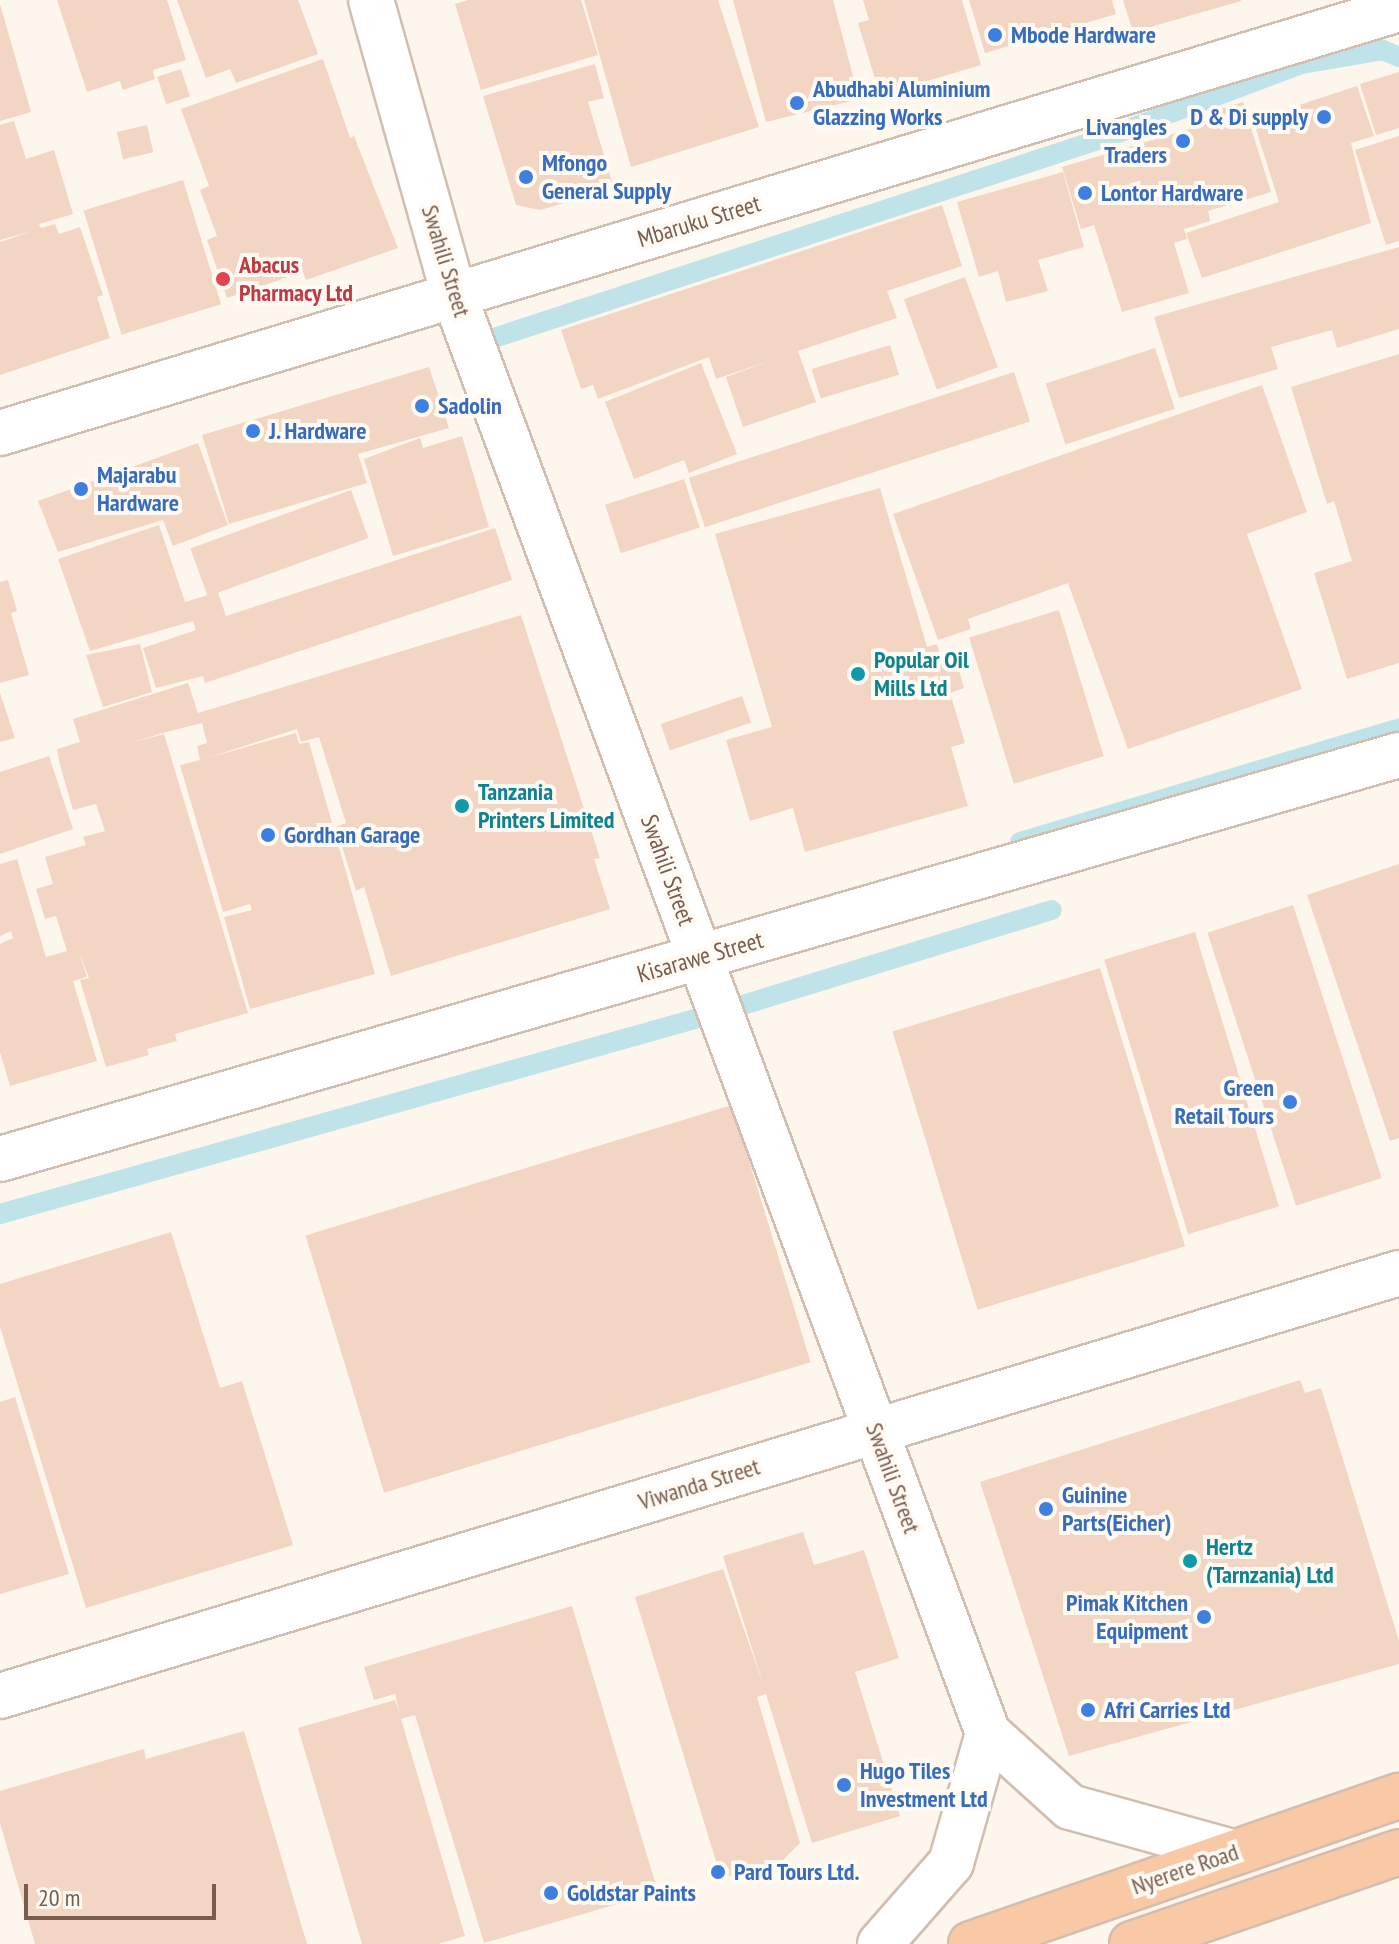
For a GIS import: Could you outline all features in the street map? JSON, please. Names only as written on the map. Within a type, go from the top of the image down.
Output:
[{"type":"highway","name":"Nyerere Road","points":[[971,1944],[1399,1796]]},
{"type":"highway","points":[[1132,1944],[1399,1852]]},
{"type":"street","name":"Swahili Street","points":[[371,0],[454,295],[988,1733],[1070,1807],[1232,1852]]},
{"type":"street","name":"Mbaruku Street","points":[[0,433],[1399,9]]},
{"type":"street","name":"Kisarawe Street","points":[[0,1159],[1399,755]]},
{"type":"street","name":"Viwanda Street","points":[[0,1696],[1399,1273]]},
{"type":"street","points":[[880,1944],[951,1863],[988,1733]]},
{"type":"building","points":[[57,0],[167,0],[186,60],[153,70],[155,79],[123,90],[120,81],[87,92]]},
{"type":"building","points":[[177,0],[298,0],[318,54],[236,83],[230,69],[206,78]]},
{"type":"building","points":[[468,0],[581,0],[598,55],[481,90],[455,4]]},
{"type":"building","points":[[584,0],[718,0],[759,127],[631,167]]},
{"type":"building","points":[[733,0],[833,0],[859,99],[766,122]]},
{"type":"building","points":[[863,0],[962,0],[981,65],[880,95],[858,23],[869,20]]},
{"type":"building","points":[[969,0],[1112,0],[1116,14],[985,53]]},
{"type":"building","points":[[1123,0],[1241,0],[1241,1],[1133,32]]},
{"type":"building","points":[[0,4],[31,112],[0,121]]},
{"type":"building","points":[[323,59],[350,138],[354,136],[398,248],[306,280],[303,272],[227,298],[207,240],[217,236],[200,190],[209,186],[181,109]]},
{"type":"building","points":[[595,64],[604,98],[588,102],[612,182],[586,190],[588,196],[540,210],[516,205],[483,96]]},
{"type":"building","points":[[181,69],[190,97],[166,104],[157,77]]},
{"type":"building","points":[[1399,72],[1399,128],[1376,135],[1360,84]]},
{"type":"building","points":[[1357,86],[1374,136],[1351,143],[1371,223],[1202,278],[1186,233],[1279,202],[1253,120]]},
{"type":"building","points":[[1243,102],[1271,192],[1208,211],[1210,221],[1184,229],[1187,239],[1174,243],[1189,293],[1122,312],[1094,225],[1081,229],[1062,167],[1223,119],[1220,109]]},
{"type":"building","points":[[14,121],[26,159],[54,150],[73,214],[39,224],[41,228],[55,224],[59,234],[80,227],[103,295],[97,297],[110,338],[0,375],[0,242],[32,231],[0,240],[0,125]]},
{"type":"building","points":[[147,125],[153,152],[123,159],[117,132]]},
{"type":"building","points":[[1399,136],[1399,241],[1386,245],[1355,150]]},
{"type":"building","points":[[1063,172],[1084,247],[1038,260],[1048,291],[1006,302],[998,271],[979,277],[957,202]]},
{"type":"building","points":[[183,180],[221,304],[122,335],[84,210]]},
{"type":"building","points":[[942,205],[962,266],[887,291],[897,318],[798,351],[816,402],[743,427],[726,377],[775,359],[716,379],[709,357],[598,399],[593,385],[581,389],[561,330]]},
{"type":"building","points":[[1399,247],[1399,329],[1337,348],[1332,330],[1271,347],[1278,369],[1179,398],[1154,317]]},
{"type":"building","points":[[965,277],[998,367],[937,389],[904,299]]},
{"type":"building","points":[[890,345],[899,375],[821,399],[812,369]]},
{"type":"building","points":[[1155,348],[1175,409],[1065,444],[1046,384]]},
{"type":"building","points":[[1399,354],[1399,663],[1347,679],[1314,573],[1352,561],[1334,501],[1327,504],[1291,387]]},
{"type":"building","points":[[701,363],[737,454],[689,473],[684,460],[634,479],[605,402]]},
{"type":"building","points":[[429,367],[449,428],[358,454],[367,483],[229,524],[202,435]]},
{"type":"building","points":[[1014,372],[1030,421],[705,527],[689,478]]},
{"type":"building","points":[[1262,385],[1307,512],[1247,534],[1302,689],[1128,749],[1068,583],[968,619],[971,629],[938,640],[893,514]]},
{"type":"building","points":[[462,436],[489,527],[393,556],[364,459],[420,438],[423,448]]},
{"type":"building","points":[[198,443],[228,525],[173,546],[163,520],[58,552],[38,501]]},
{"type":"building","points":[[684,479],[700,528],[621,553],[605,505]]},
{"type":"building","name":"Popular Oil Mills Ltd","points":[[880,488],[927,647],[937,644],[942,661],[955,657],[964,688],[950,693],[965,743],[951,747],[968,806],[805,852],[793,808],[750,821],[726,740],[772,727],[715,534]]},
{"type":"building","points":[[351,490],[368,538],[208,596],[190,548]]},
{"type":"building","points":[[159,525],[185,602],[218,592],[226,616],[495,528],[512,580],[205,683],[203,676],[156,688],[143,648],[196,630],[193,621],[90,651],[58,559]]},
{"type":"building","points":[[8,580],[17,611],[11,613],[29,675],[0,683],[0,582]]},
{"type":"building","points":[[1059,610],[1104,756],[1014,784],[969,637]]},
{"type":"building","points":[[521,615],[600,858],[594,859],[610,909],[391,976],[364,887],[356,891],[336,827],[346,823],[319,737],[301,742],[297,729],[207,758],[296,733],[299,744],[309,742],[375,974],[250,1009],[224,917],[252,910],[250,904],[223,912],[180,765],[200,760],[197,746],[207,743],[202,723],[166,732],[130,743],[164,734],[248,1013],[175,1034],[177,1041],[147,1049],[149,1055],[106,1067],[80,980],[89,978],[78,949],[87,977],[73,981],[97,1061],[10,1086],[0,1052],[0,944],[13,938],[11,931],[0,936],[0,864],[17,859],[46,957],[67,951],[56,916],[45,919],[36,889],[53,884],[45,857],[86,845],[83,837],[105,831],[96,804],[73,810],[60,765],[57,749],[80,742],[73,719],[188,683],[198,713]]},
{"type":"building","points":[[140,644],[152,692],[103,707],[86,655]]},
{"type":"building","points":[[0,693],[15,738],[0,742]]},
{"type":"building","points":[[742,696],[751,722],[670,750],[661,724]]},
{"type":"building","points":[[49,756],[73,829],[0,854],[0,772]]},
{"type":"building","points":[[1399,864],[1399,1138],[1390,1141],[1307,895]]},
{"type":"building","points":[[1293,905],[1382,1178],[1296,1206],[1207,933]]},
{"type":"building","points":[[1195,932],[1279,1206],[1188,1234],[1104,960]]},
{"type":"building","points":[[1100,968],[1185,1246],[978,1310],[892,1031]]},
{"type":"building","points":[[732,1105],[811,1362],[384,1493],[305,1235]]},
{"type":"building","points":[[171,1232],[220,1388],[242,1381],[293,1545],[86,1608],[0,1327],[0,1284]]},
{"type":"building","name":"Hertz (Tarnzania) Ltd","points":[[1300,1380],[1305,1393],[1321,1388],[1399,1641],[1399,1664],[1069,1756],[980,1482]]},
{"type":"building","points":[[15,1397],[69,1574],[0,1594],[0,1402]]},
{"type":"building","points":[[803,1532],[814,1565],[864,1550],[899,1658],[855,1672],[900,1816],[812,1843],[766,1694],[757,1697],[800,1843],[769,1874],[733,1877],[719,1871],[635,1597],[723,1569],[764,1687],[723,1556]]},
{"type":"building","points":[[572,1606],[658,1892],[484,1943],[415,1715],[401,1719],[465,1936],[438,1944],[362,1944],[298,1728],[395,1700],[400,1714],[395,1694],[374,1700],[364,1667]]},
{"type":"building","points":[[244,1731],[307,1944],[35,1944],[0,1823],[0,1791],[144,1749],[146,1759]]},
{"type":"waterway","points":[[497,337],[1110,136],[1302,64],[1383,50],[1399,57]]},
{"type":"waterway","points":[[1020,842],[1399,728]]},
{"type":"waterway","points":[[0,1214],[720,1012],[1052,910]]},
{"type":"place","name":"Mbode Hardware","points":[[995,35]]},
{"type":"place","name":"Abudhabi Aluminium Glazzing Works","points":[[797,103]]},
{"type":"place","name":"D & Di supply","points":[[1324,117]]},
{"type":"place","name":"Livangles Traders","points":[[1183,141]]},
{"type":"place","name":"Mfongo General Supply","points":[[526,177]]},
{"type":"place","name":"Lontor Hardware","points":[[1085,193]]},
{"type":"place","name":"Abacus Pharmacy Ltd","points":[[223,279]]},
{"type":"place","name":"Sadolin","points":[[422,406]]},
{"type":"place","name":"J. Hardware","points":[[253,431]]},
{"type":"place","name":"Majarabu Hardware","points":[[81,489]]},
{"type":"place","name":"Popular Oil Mills Ltd","points":[[858,674]]},
{"type":"place","name":"Tanzania Printers Limited","points":[[462,806]]},
{"type":"place","name":"Gordhan Garage","points":[[268,835]]},
{"type":"place","name":"Green Retail Tours","points":[[1290,1102]]},
{"type":"place","name":"Guinine Parts(Eicher)","points":[[1046,1509]]},
{"type":"place","name":"Hertz (Tarnzania) Ltd","points":[[1190,1561]]},
{"type":"place","name":"Pimak Kitchen Equipment","points":[[1204,1617]]},
{"type":"place","name":"Afri Carries Ltd","points":[[1088,1710]]},
{"type":"place","name":"Hugo Tiles Investment Ltd","points":[[844,1785]]},
{"type":"place","name":"Pard Tours Ltd.","points":[[718,1872]]},
{"type":"place","name":"Goldstar Paints","points":[[551,1893]]}]
